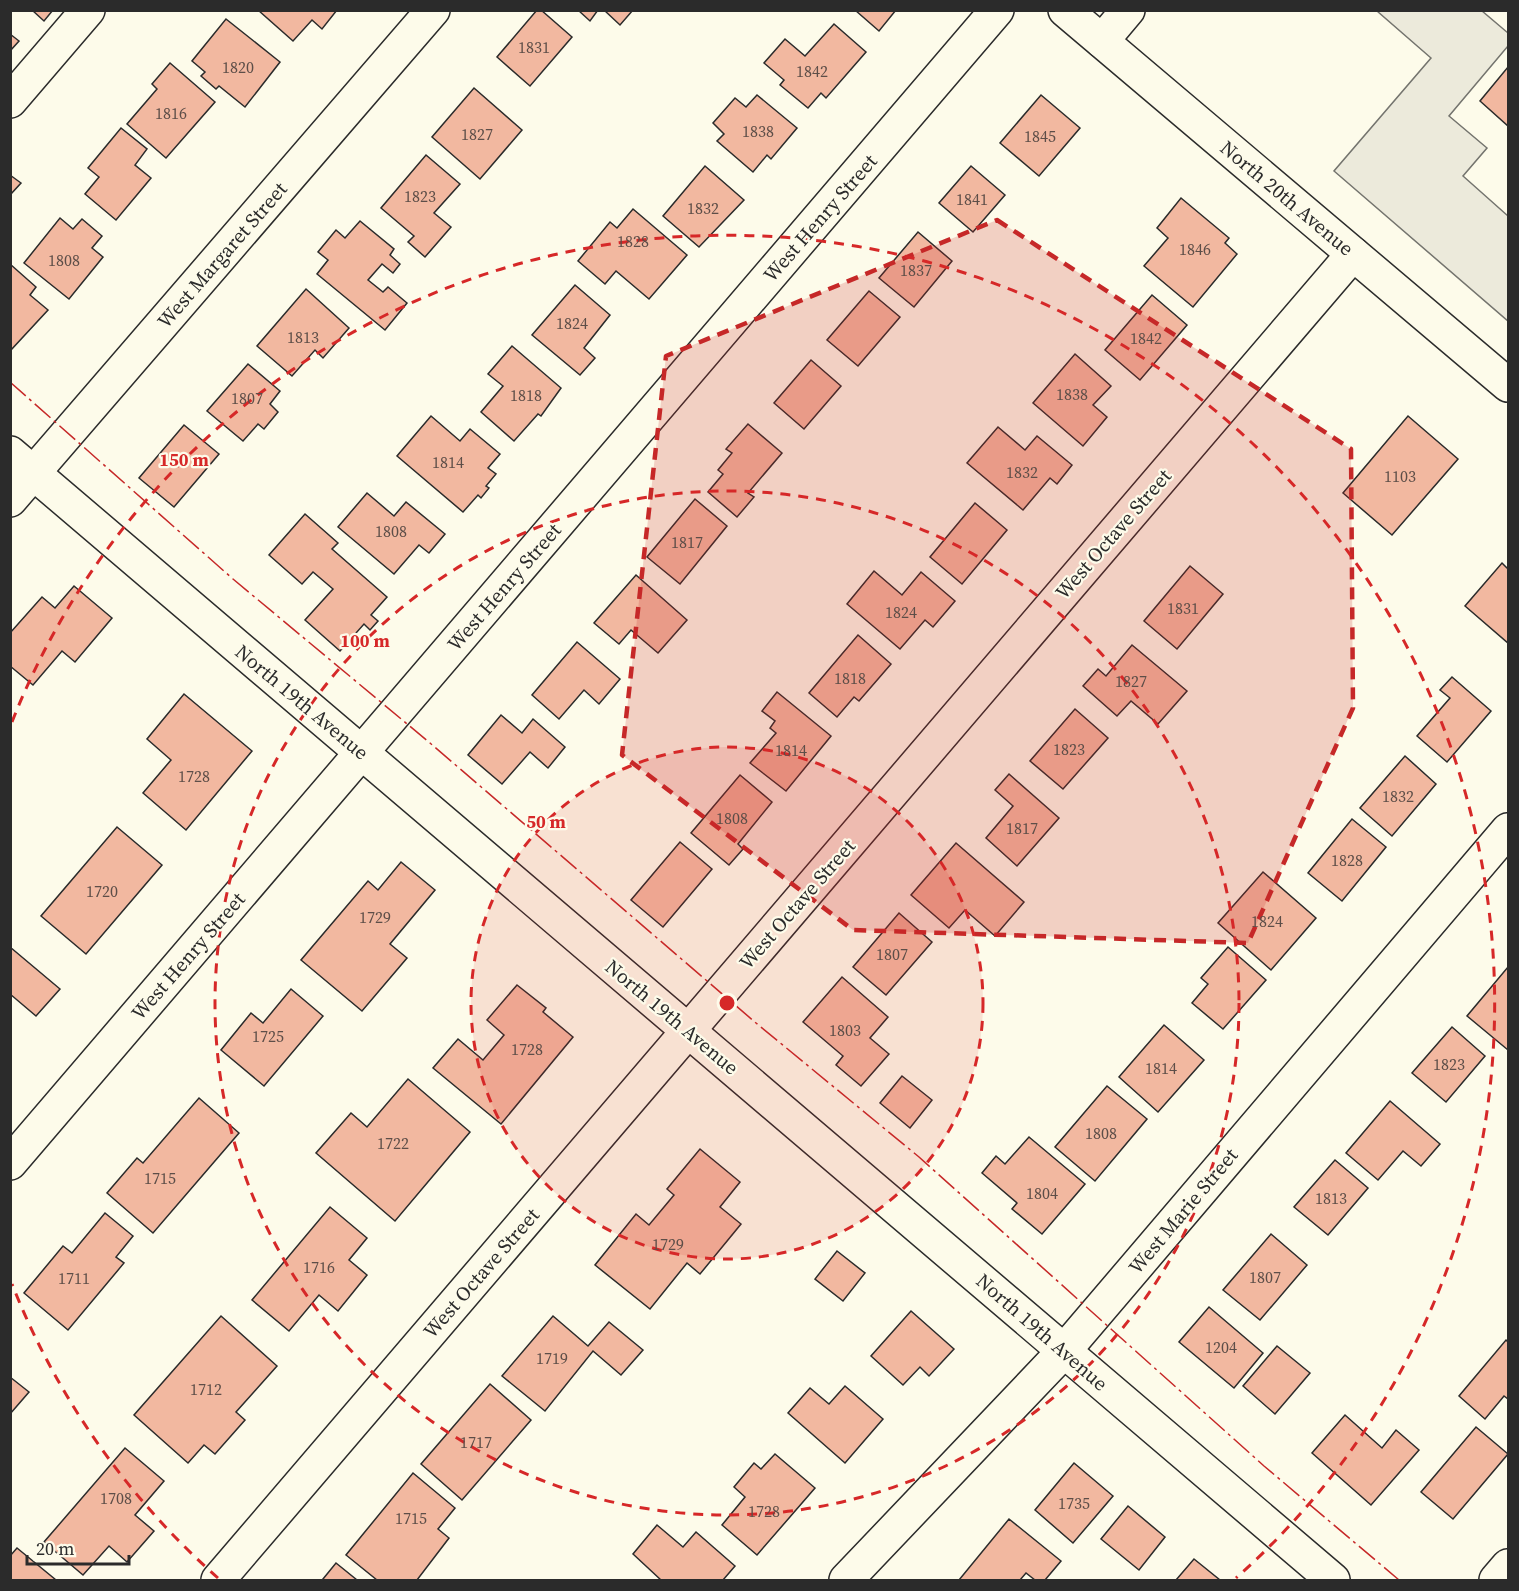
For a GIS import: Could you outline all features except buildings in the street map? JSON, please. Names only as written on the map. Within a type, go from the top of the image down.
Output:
[{"type":"street","points":[[10,101],[88,10]]},
{"type":"street","name":"West Margaret Street","points":[[10,500],[22,463],[433,10]]},
{"type":"street","name":"West Henry Street","points":[[10,1163],[997,10]]},
{"type":"street","name":"North 20th Avenue","points":[[1065,10],[1509,386]]},
{"type":"street","points":[[1102,41],[1128,10]]},
{"type":"street","name":"West Octave Street","points":[[218,1581],[1353,254]]},
{"type":"street","name":"North 19th Avenue","points":[[22,463],[1333,1581]]},
{"type":"street","name":"West Marie Street","points":[[846,1581],[1064,1351],[1509,830]]},
{"type":"street","points":[[1496,1581],[1509,1566]]},
{"type":"highlighted area","points":[[997,220],[1351,449],[1353,708],[1248,943],[853,930],[622,755],[666,356]]},
{"type":"shaded area","points":[[1377,11],[1482,11],[1508,33],[1508,46],[1449,116],[1487,148],[1463,176],[1508,216],[1508,321],[1334,171],[1431,58]]},
{"type":"power","points":[[10,382],[233,579],[430,743],[756,1023],[919,1157],[1264,1466],[1399,1580]]}]
